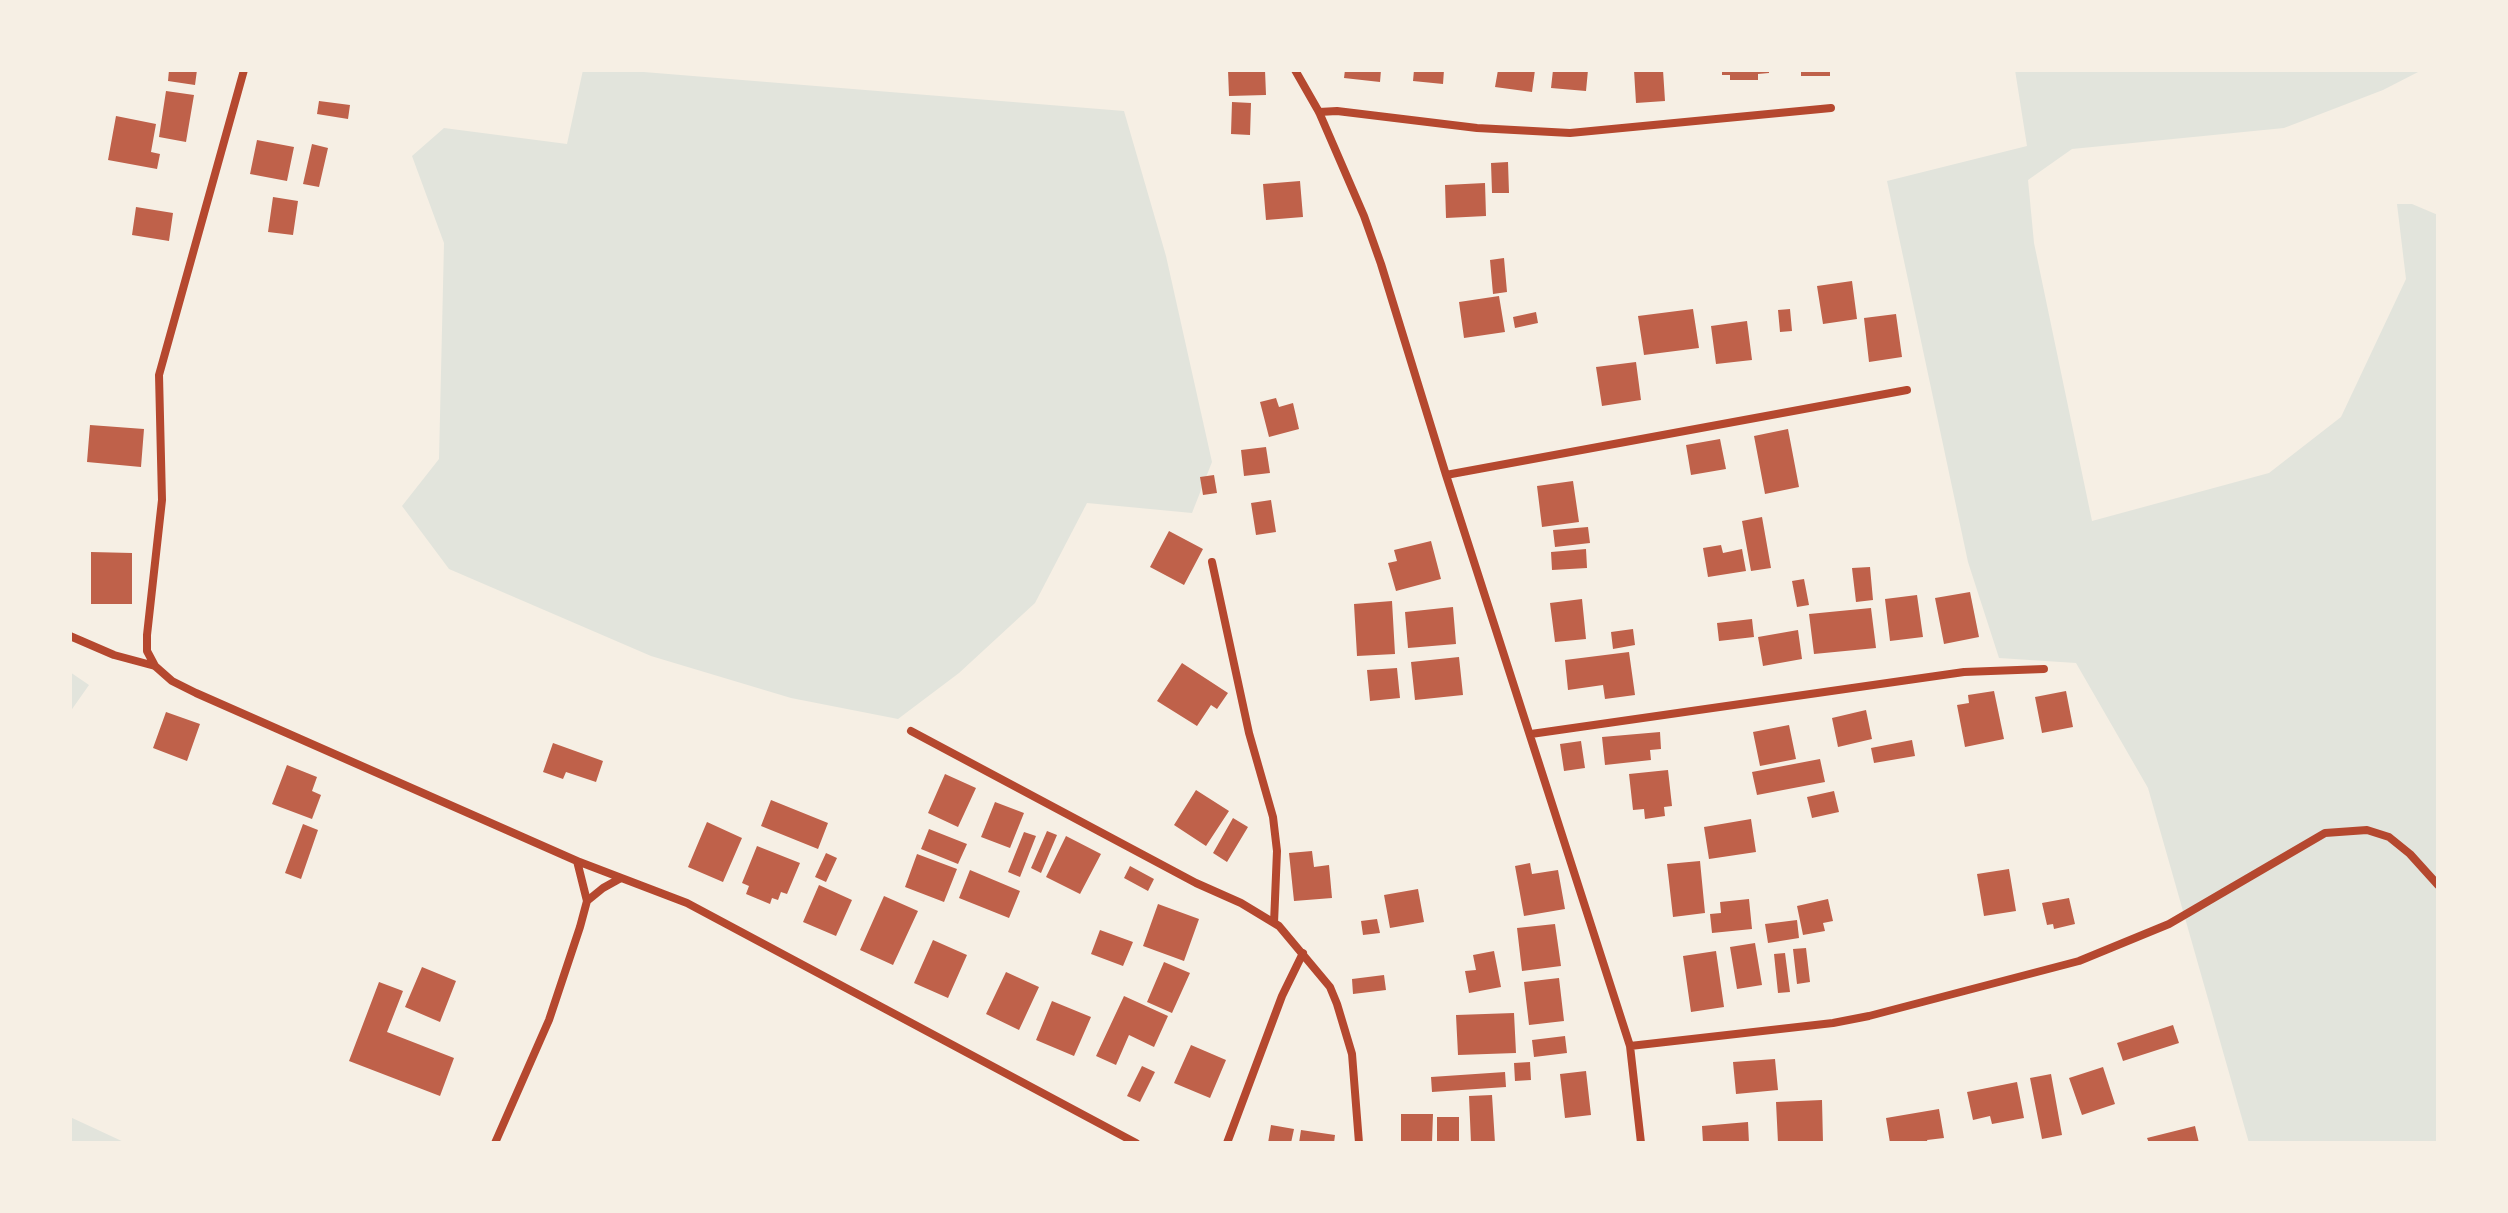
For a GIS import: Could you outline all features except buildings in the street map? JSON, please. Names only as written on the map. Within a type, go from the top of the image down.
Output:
[{"type":"street","points":[[244,70],[159,375],[162,500],[147,635],[147,651],[155,666],[172,681],[196,693],[577,861],[687,903],[1136,1143]]},
{"type":"street","points":[[1295,70],[1319,112],[1373,240],[1630,1046],[1641,1143]]},
{"type":"street","points":[[1319,112],[1337,111],[1477,128],[1570,133],[1831,108]]},
{"type":"street","points":[[1446,475],[1907,390]]},
{"type":"street","points":[[1212,562],[1249,733],[1273,817],[1277,851],[1274,923]]},
{"type":"street","points":[[70,636],[114,655],[155,666]]},
{"type":"street","points":[[1531,734],[1964,672],[2044,669]]},
{"type":"street","points":[[911,731],[1274,923],[1330,987],[1344,1022],[1352,1054],[1359,1143]]},
{"type":"street","points":[[1630,1046],[1833,1023],[2079,961],[2169,924],[2325,833],[2367,830],[2389,837],[2410,854],[2438,885]]},
{"type":"street","points":[[495,1143],[549,1020],[580,927],[587,901],[577,861]]},
{"type":"street","points":[[587,901],[621,878]]},
{"type":"street","points":[[1227,1143],[1282,996],[1303,953]]},
{"type":"shaded area","points":[[583,70],[619,70],[1124,111],[1166,256],[1212,462],[1192,513],[1087,503],[1035,603],[959,673],[898,719],[791,698],[651,656],[449,569],[402,506],[439,459],[444,243],[412,156],[444,128],[567,144]]},
{"type":"shaded area","points":[[2015,70],[2422,70],[2383,90],[2284,128],[2072,149],[2028,180],[2034,243],[2092,521],[2269,473],[2341,417],[2406,279],[2397,204],[2412,204],[2438,215],[2438,1143],[2249,1143],[2148,788],[2076,663],[1999,658],[1968,562],[1887,181],[2027,146]]},
{"type":"shaded area","points":[[70,672],[89,685],[70,712]]},
{"type":"shaded area","points":[[70,1117],[126,1143],[70,1143]]}]
